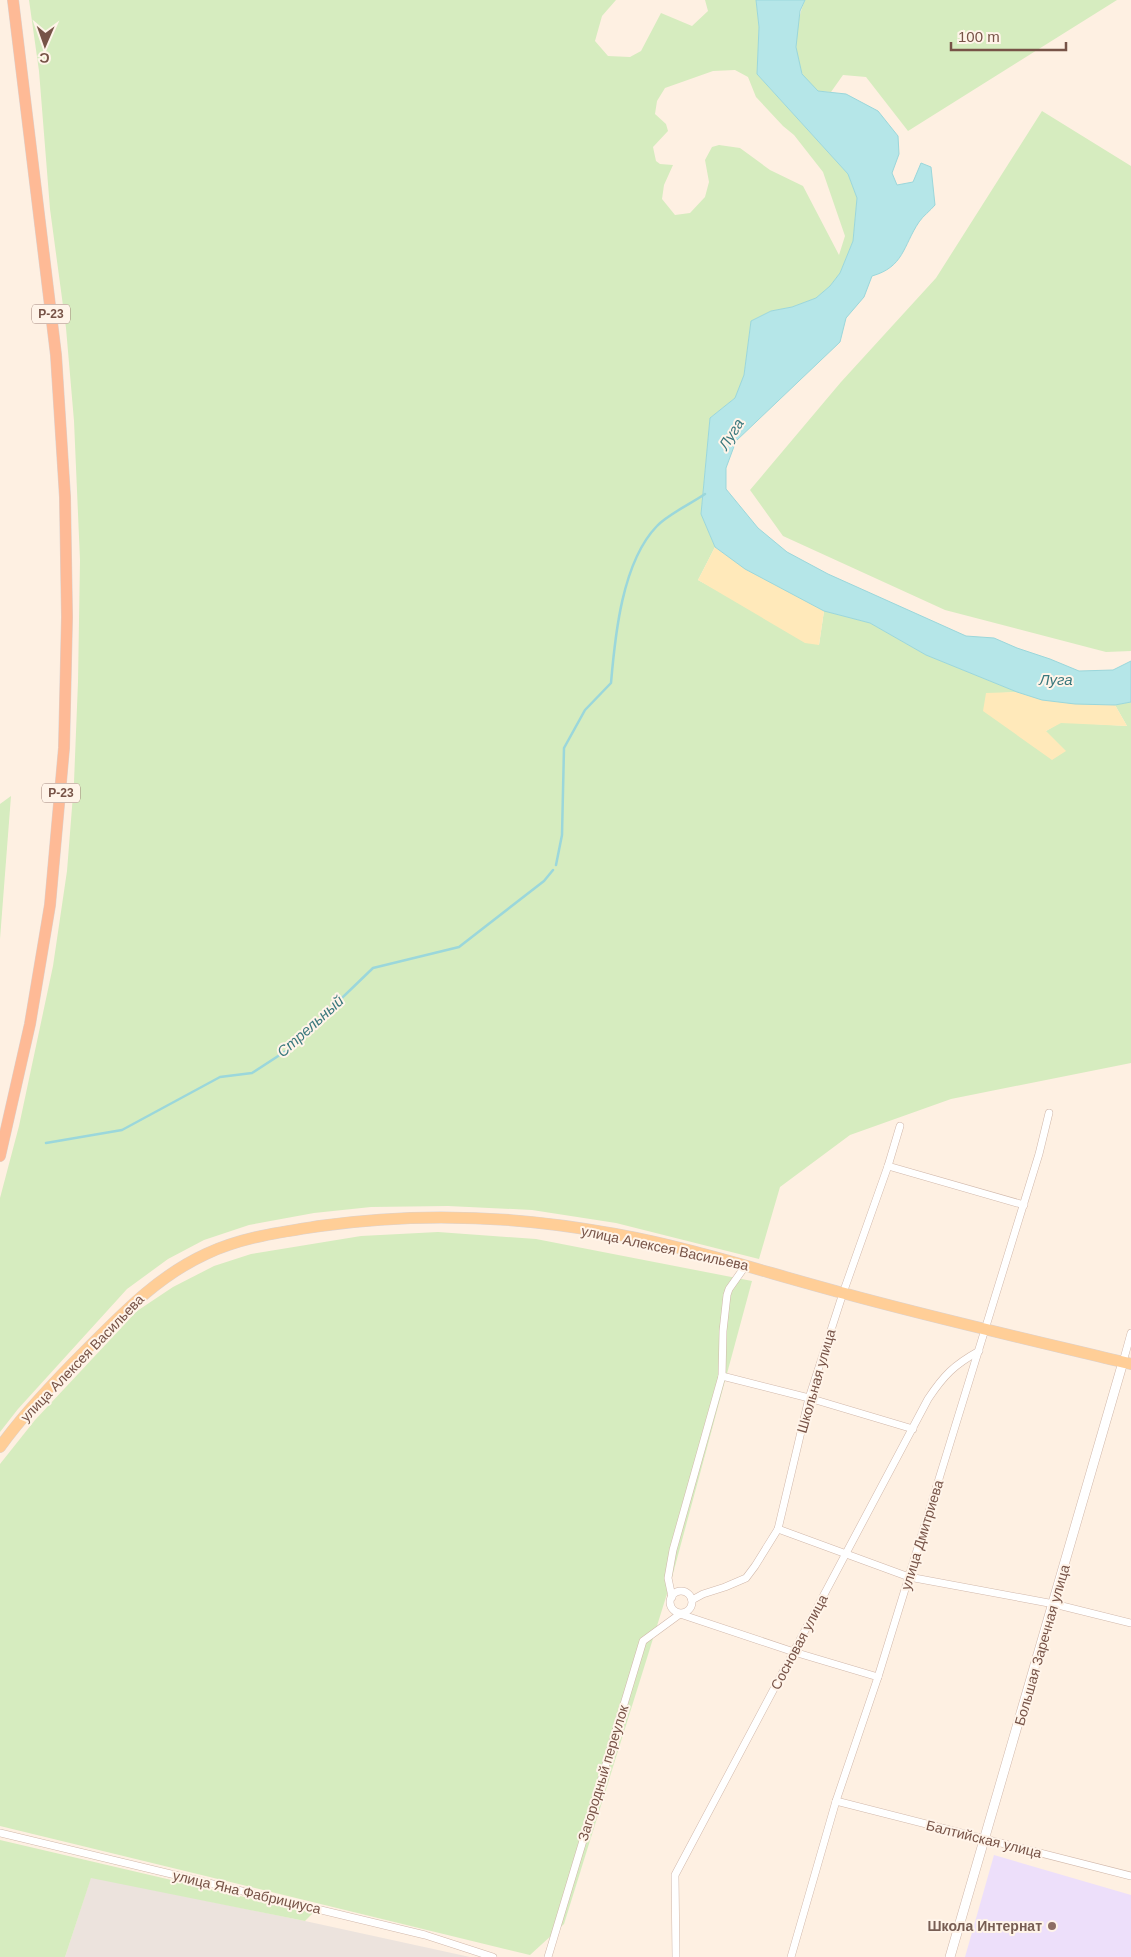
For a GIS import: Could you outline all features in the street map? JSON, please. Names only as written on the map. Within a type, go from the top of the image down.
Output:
[{"type":"highway","name":"Р-23","points":[[0,1156],[41,969],[53,884],[64,738],[67,600],[65,488],[56,355],[13,0]]},
{"type":"main road","points":[[0,1149],[7,1128]]},
{"type":"main road","name":"улица Алексея Васильева","points":[[0,1447],[65,1372],[148,1290],[188,1263],[246,1239],[347,1222],[400,1218],[500,1220],[548,1224],[615,1234],[746,1265],[843,1293],[1127,1363]]},
{"type":"street","name":"улица Дмитриева","points":[[791,1957],[836,1801],[878,1677],[1024,1205],[1050,1113]]},
{"type":"street","name":"Школьная улица","points":[[692,1600],[746,1578],[756,1566],[778,1529],[809,1398],[900,1126]]},
{"type":"street","points":[[888,1166],[1024,1205]]},
{"type":"street","points":[[746,1265],[729,1288],[727,1295],[723,1331],[722,1376],[673,1550],[668,1578],[672,1596],[671,1607],[680,1614],[794,1652],[878,1677]]},
{"type":"street","name":"Большая Заречная улица","points":[[950,1957],[1127,1363],[1131,1333]]},
{"type":"street","name":"Сосновая улица","points":[[676,1957],[675,1875],[848,1553],[912,1429],[942,1378],[960,1363],[979,1352]]},
{"type":"street","points":[[722,1376],[809,1398],[912,1429]]},
{"type":"street","points":[[778,1529],[909,1576],[1054,1604],[1131,1623]]},
{"type":"street","points":[[672,1596],[678,1592],[685,1592],[692,1600],[690,1610],[680,1614]]},
{"type":"street","name":"Загородный переулок","points":[[548,1957],[643,1641],[680,1614]]},
{"type":"street","name":"Балтийская улица","points":[[836,1801],[1131,1876]]},
{"type":"street","name":"улица Яна Фабрициуса","points":[[0,1833],[424,1935],[493,1957]]},
{"type":"shaded area","name":"Школа Интернат","points":[[994,1855],[1131,1895],[1131,1957],[965,1957]]},
{"type":"shaded area","points":[[91,1877],[305,1921],[470,1957],[65,1957]]},
{"type":"green space","points":[[29,0],[616,0],[602,16],[595,41],[608,56],[630,57],[641,51],[661,13],[692,26],[708,11],[705,0],[756,0],[759,27],[757,74],[848,174],[857,198],[853,241],[840,273],[830,286],[816,298],[792,307],[771,311],[751,321],[744,375],[735,398],[710,418],[701,514],[715,547],[698,580],[819,645],[824,611],[870,623],[926,655],[1017,692],[986,694],[1046,731],[1061,722],[1127,726],[1115,705],[1131,702],[1131,1063],[951,1099],[850,1135],[780,1187],[759,1259],[616,1223],[532,1210],[448,1206],[371,1207],[314,1213],[249,1225],[204,1240],[168,1259],[127,1289],[18,1409],[0,1432],[0,1198],[19,1126],[53,966],[67,871],[74,782],[78,682],[80,560],[74,421],[66,328],[50,209],[39,71]],"holes":[[[735,70],[748,77],[756,97],[794,135],[823,172],[845,236],[839,255],[803,186],[770,170],[740,148],[719,145],[712,147],[705,160],[709,182],[705,197],[690,213],[675,215],[662,199],[664,185],[673,165],[660,164],[656,161],[653,147],[668,131],[666,124],[655,114],[657,101],[665,88],[713,71]]]},
{"type":"green space","points":[[805,0],[1117,0],[908,131],[866,77],[843,75],[831,92],[818,91],[805,78],[797,55],[796,36]]},
{"type":"green space","points":[[1042,111],[1131,166],[1131,651],[1106,652],[945,610],[783,536],[750,490],[841,382],[936,278]]},
{"type":"green space","points":[[11,796],[0,939],[0,804]]},
{"type":"green space","points":[[438,1232],[536,1239],[752,1281],[671,1581],[564,1924],[530,1955],[0,1826],[0,1464],[35,1420],[137,1311],[173,1287],[214,1266],[251,1254],[361,1236]]},
{"type":"green space","points":[[0,1840],[313,1913],[305,1921],[91,1878],[65,1957],[0,1957]]},
{"type":"sand","points":[[715,547],[727,556],[824,611],[819,645],[805,643],[698,580]]},
{"type":"sand","points":[[1017,692],[1066,702],[1115,705],[1127,726],[1061,723],[1046,731],[1066,751],[1052,760],[983,711],[986,693]]},
{"type":"water","name":"Луга","points":[[756,0],[805,0],[800,11],[796,47],[802,74],[818,91],[846,94],[878,111],[898,136],[899,154],[892,173],[897,185],[913,182],[921,163],[931,167],[935,205],[919,222],[897,261],[883,272],[872,276],[864,297],[846,318],[840,342],[736,441],[726,468],[726,489],[758,528],[787,552],[828,574],[966,636],[994,638],[1079,671],[1113,670],[1131,661],[1131,702],[1115,705],[1075,704],[1042,700],[1017,692],[926,655],[870,623],[824,611],[745,569],[715,547],[701,514],[710,418],[735,398],[744,375],[751,321],[771,311],[792,307],[816,298],[830,286],[840,273],[853,241],[857,198],[848,174],[757,74],[759,27]]},
{"type":"waterway","name":"Стрельный","points":[[556,865],[562,835],[564,748],[585,710],[611,683],[622,600],[636,559],[645,541],[661,522],[705,494]]},
{"type":"waterway","name":"Стрельный","points":[[46,1143],[122,1130],[220,1077],[252,1073],[289,1049],[373,968],[459,947],[544,881],[553,870]]},
{"type":"place","name":"Школа Интернат","points":[[1052,1926]]}]
